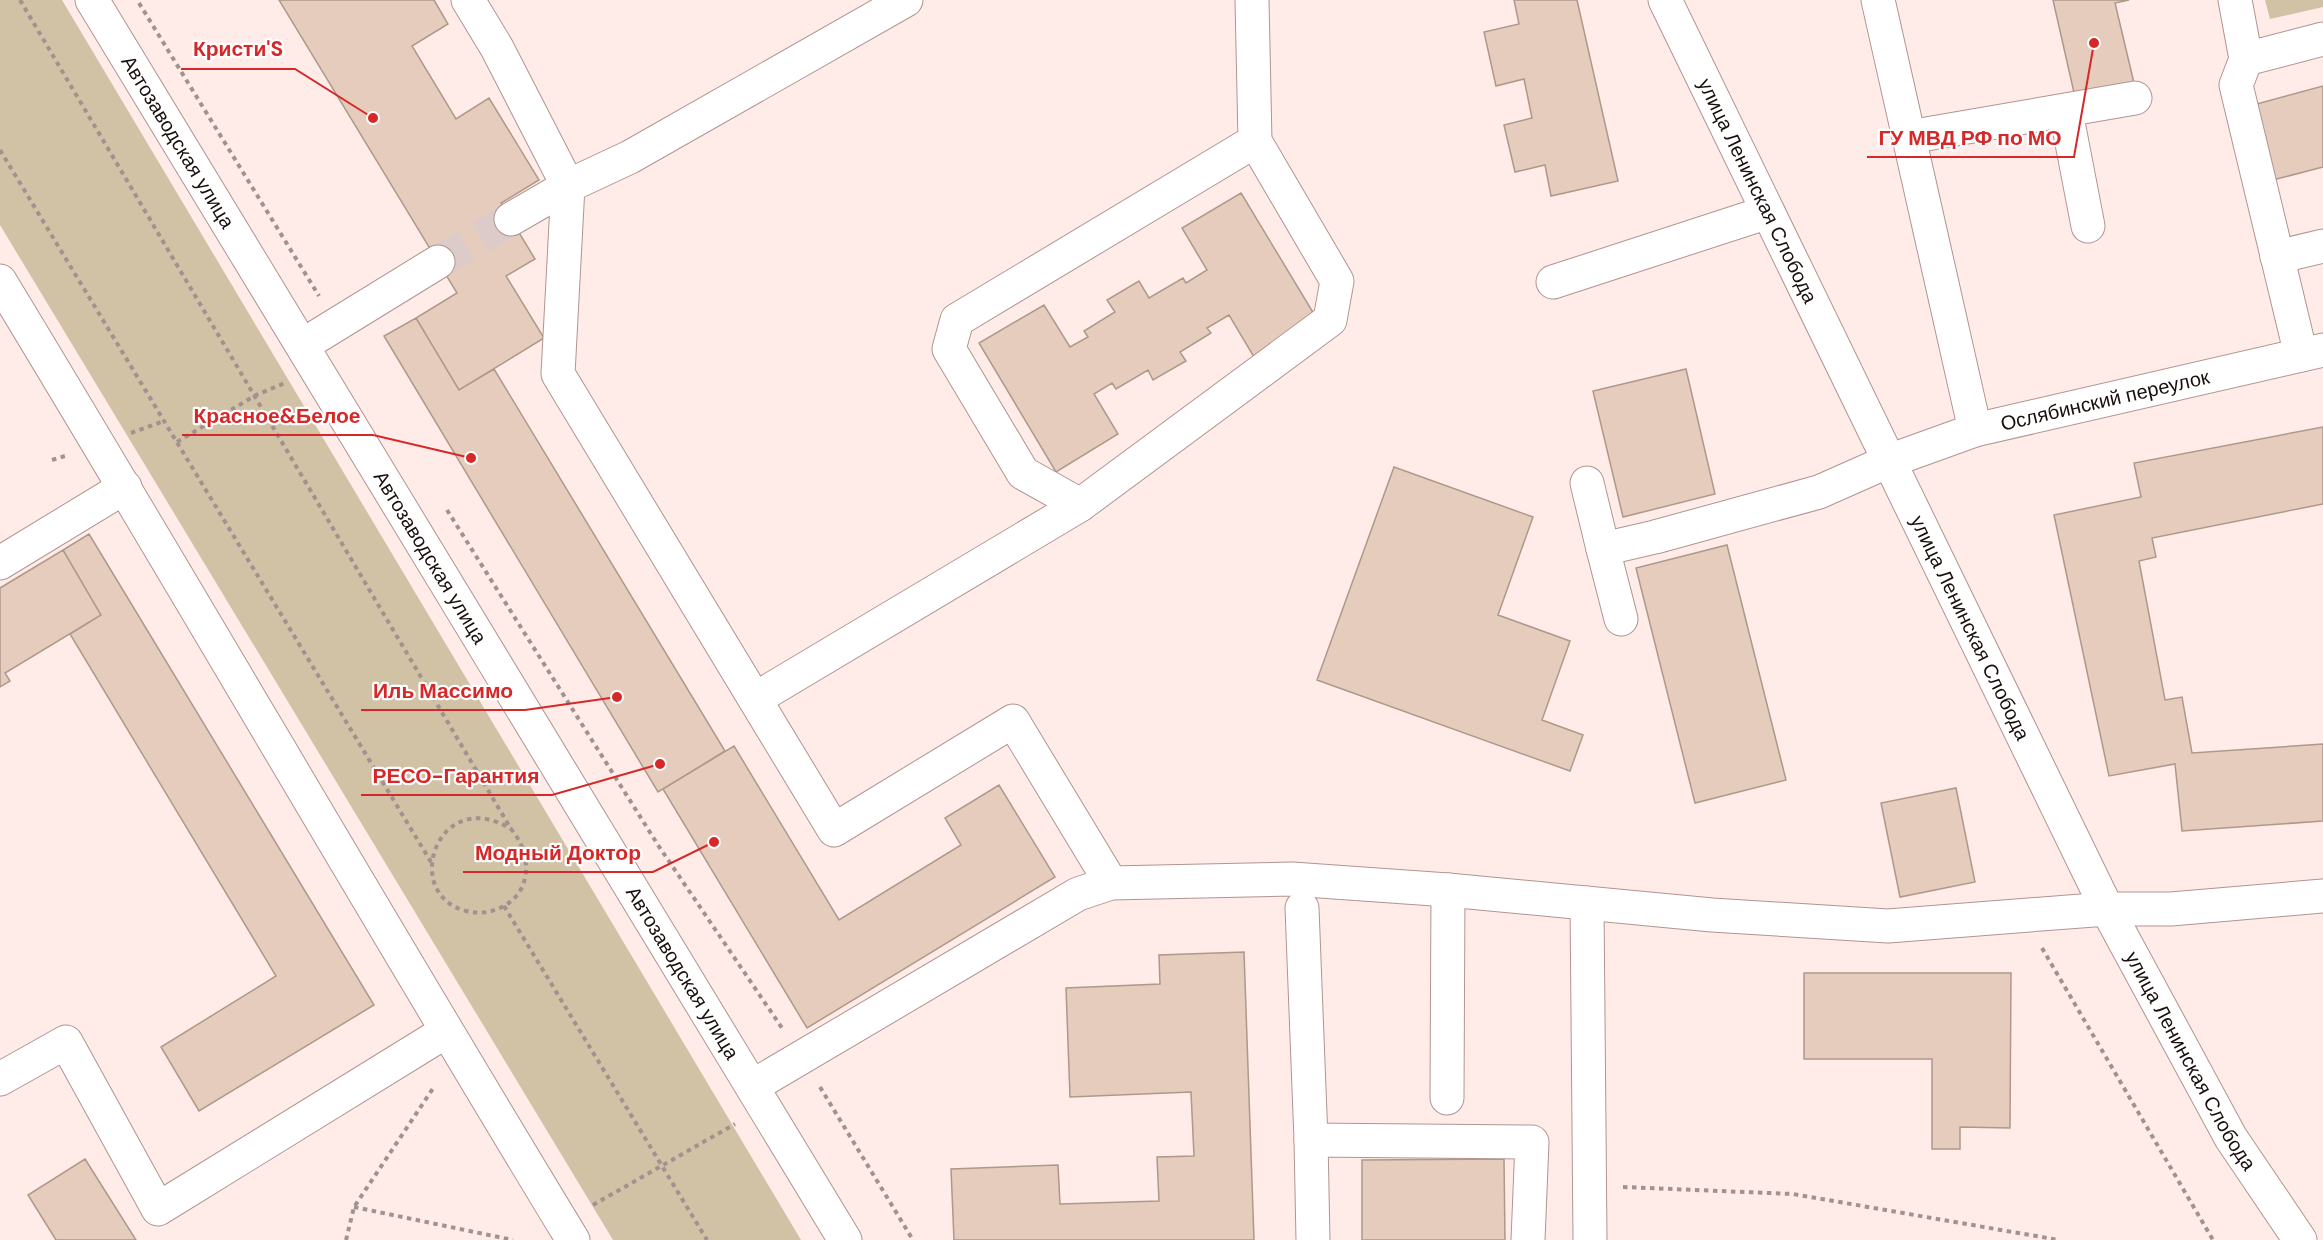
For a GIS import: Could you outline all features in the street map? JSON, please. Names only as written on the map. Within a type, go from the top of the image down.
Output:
[{"type":"main road","name":"Автозаводская улица","points":[[92,0],[845,1240]]},
{"type":"main road","points":[[468,0],[497,48],[568,186],[558,374],[834,830],[1013,721],[1111,883]]},
{"type":"main road","points":[[511,219],[568,186],[630,157],[906,0]]},
{"type":"main road","points":[[755,699],[1080,505],[1330,320],[1337,281],[1255,141],[1252,0]]},
{"type":"main road","name":"улица Ленинская Слобода","points":[[1665,0],[2108,909],[2231,1138],[2300,1240]]},
{"type":"main road","points":[[1878,0],[1975,430]]},
{"type":"main road","points":[[2235,0],[2246,59],[2236,85],[2277,257],[2312,353]]},
{"type":"main road","points":[[2246,59],[2323,39]]},
{"type":"main road","points":[[1909,137],[2066,112],[2136,98]]},
{"type":"main road","points":[[2066,112],[2088,226]]},
{"type":"main road","points":[[1080,505],[1023,473],[949,349],[957,320],[1255,141]]},
{"type":"main road","points":[[1553,282],[1768,212]]},
{"type":"main road","points":[[2277,257],[2323,246]]},
{"type":"main road","points":[[309,358],[337,325],[438,262]]},
{"type":"main road","points":[[0,281],[125,487],[445,1032],[568,1231]]},
{"type":"main road","name":"Ослябинский переулок","points":[[1603,549],[1819,492],[1889,461],[1975,430],[2312,353]]},
{"type":"main road","points":[[1587,483],[1621,619]]},
{"type":"main road","points":[[0,563],[125,487]]},
{"type":"main road","points":[[753,1086],[1078,894],[1111,883],[1292,879],[1448,890],[1712,915],[1888,926],[2108,909],[2171,909],[2323,896]]},
{"type":"main road","points":[[1447,1098],[1448,890]]},
{"type":"main road","points":[[1587,903],[1590,1240]]},
{"type":"main road","points":[[1302,908],[1311,1140],[1312,1240]]},
{"type":"main road","points":[[0,1079],[66,1042],[158,1209],[445,1032]]},
{"type":"main road","points":[[1311,1140],[1532,1142],[1528,1240]]},
{"type":"path","points":[[0,150],[431,862],[436,884],[448,902],[476,913],[490,912],[504,906],[524,884],[527,869],[526,854],[520,840],[511,829],[20,0]]},
{"type":"path","points":[[136,0],[337,325]]},
{"type":"path","points":[[177,442],[256,395],[309,358]]},
{"type":"path","points":[[443,505],[658,845],[801,1056],[913,1240]]},
{"type":"path","points":[[431,862],[434,847],[442,834],[461,821],[483,817],[497,820],[511,829]]},
{"type":"path","points":[[504,906],[707,1240]]},
{"type":"path","points":[[2042,947],[2212,1240]]},
{"type":"path","points":[[346,1240],[354,1208],[434,1087]]},
{"type":"path","points":[[568,1231],[662,1166],[739,1122]]},
{"type":"path","points":[[1590,1186],[1793,1194],[2059,1240]]},
{"type":"path","points":[[354,1208],[513,1240]]},
{"type":"shaded area","points":[[0,0],[62,0],[801,1240],[613,1240],[0,225]]},
{"type":"shaded area","points":[[2265,0],[2323,0],[2323,7],[2270,19]]},
{"type":"building","points":[[279,0],[434,0],[448,24],[412,46],[456,119],[489,98],[539,180],[501,203],[535,259],[506,276],[544,338],[459,390],[416,318],[457,293]]},
{"type":"building","points":[[1514,0],[1577,0],[1618,181],[1551,196],[1545,165],[1515,172],[1504,125],[1532,118],[1524,79],[1496,86],[1484,32],[1519,24]]},
{"type":"building","points":[[2053,0],[2129,0],[2115,3],[2134,83],[2075,97]]},
{"type":"building","points":[[2323,86],[2323,167],[2273,180],[2253,105]]},
{"type":"building","points":[[1241,193],[1317,319],[1254,357],[1229,315],[1207,328],[1211,333],[1180,352],[1186,361],[1153,380],[1148,370],[1116,389],[1112,383],[1094,394],[1118,434],[1056,472],[979,343],[1044,305],[1070,347],[1088,337],[1084,331],[1115,312],[1107,300],[1139,281],[1149,298],[1183,278],[1186,283],[1207,270],[1182,228]]},
{"type":"building","points":[[416,318],[459,390],[494,369],[725,751],[658,792],[384,336]]},
{"type":"building","points":[[1686,369],[1715,494],[1623,517],[1593,391]]},
{"type":"building","points":[[2323,427],[2323,504],[2152,538],[2156,557],[2139,561],[2165,700],[2182,697],[2192,753],[2323,744],[2323,821],[2182,831],[2175,764],[2109,776],[2054,515],[2141,497],[2134,463]]},
{"type":"building","points":[[1394,467],[1533,517],[1498,615],[1570,641],[1542,720],[1583,735],[1570,771],[1317,680]]},
{"type":"building","points":[[89,534],[374,1005],[199,1111],[161,1047],[276,976],[70,634],[101,615],[63,550]]},
{"type":"building","points":[[1727,545],[1786,780],[1695,803],[1636,568]]},
{"type":"building","points":[[63,550],[101,615],[5,673],[10,681],[0,687],[0,588]]},
{"type":"building","points":[[734,746],[839,920],[961,845],[945,818],[999,785],[1055,877],[807,1028],[663,789]]},
{"type":"building","points":[[1956,788],[1975,882],[1900,897],[1881,803]]},
{"type":"building","points":[[1244,952],[1254,1240],[954,1240],[951,1169],[1058,1165],[1060,1204],[1159,1201],[1157,1157],[1194,1156],[1191,1092],[1070,1097],[1066,988],[1160,984],[1159,955]]},
{"type":"building","points":[[1804,973],[2011,973],[2010,1128],[1960,1127],[1960,1149],[1932,1149],[1932,1059],[1804,1059]]},
{"type":"building","points":[[85,1159],[136,1240],[56,1240],[28,1195]]},
{"type":"building","points":[[1504,1159],[1505,1240],[1362,1240],[1362,1160]]},
{"type":"tunnel","points":[[438,262],[511,219]]},
{"type":"place","name":"ГУ МВД РФ по МО","points":[[2094,43]]},
{"type":"place","name":"Кристи'S","points":[[373,118]]},
{"type":"place","name":"Красное&Белое","points":[[471,458]]},
{"type":"place","name":"Иль Массимо","points":[[617,697]]},
{"type":"place","name":"РЕСО-Гарантия","points":[[660,764]]},
{"type":"place","name":"Модный Доктор","points":[[714,842]]}]
